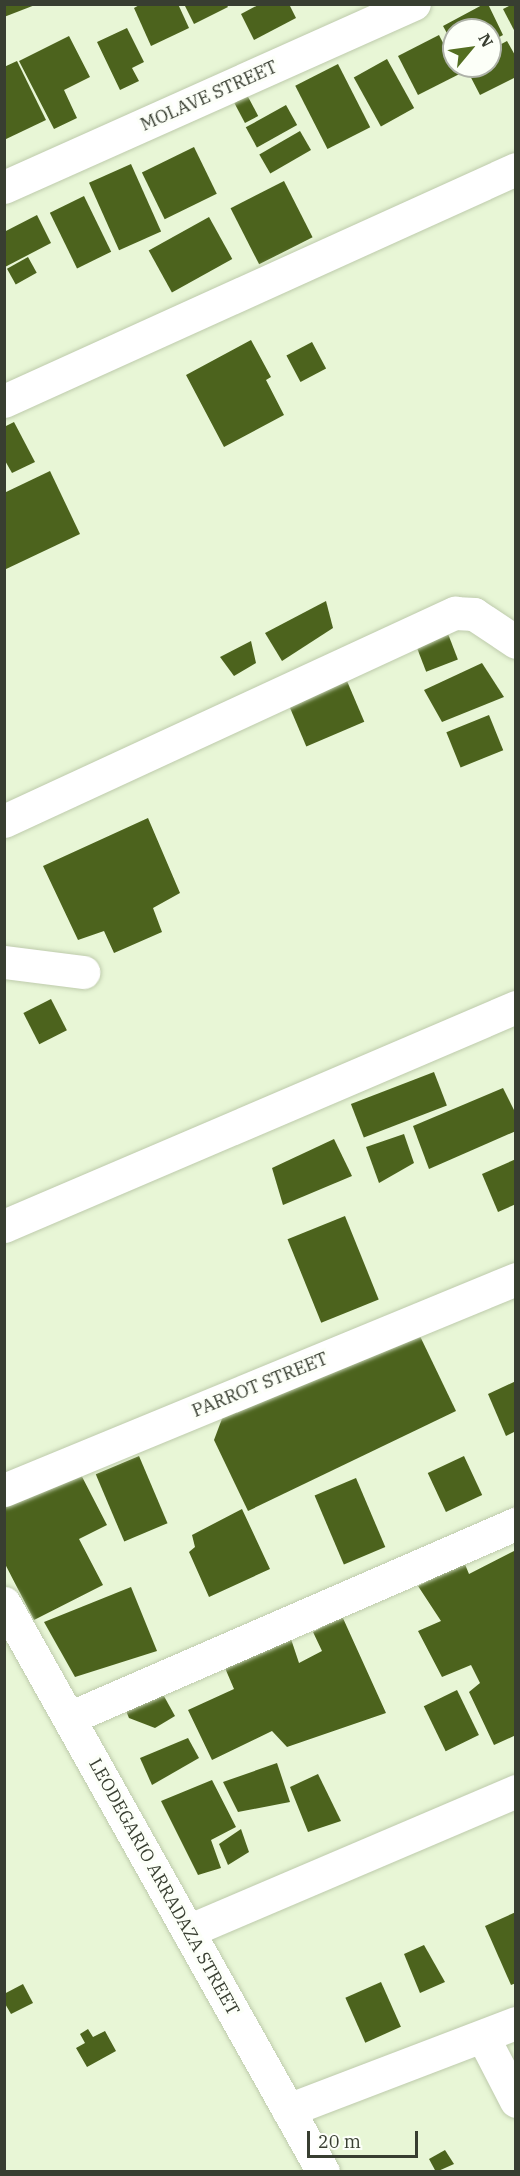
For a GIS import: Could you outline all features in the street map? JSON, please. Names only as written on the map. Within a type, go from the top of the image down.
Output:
[{"type":"street","name":"MOLAVE STREET","points":[[4,187],[414,4]]},
{"type":"street","points":[[4,401],[516,169]]},
{"type":"street","points":[[4,821],[455,613],[474,614],[516,642]]},
{"type":"street","points":[[4,962],[83,972]]},
{"type":"street","points":[[4,1226],[516,1007]]},
{"type":"street","name":"PARROT STREET","points":[[4,1490],[516,1279]]},
{"type":"street","points":[[69,1719],[516,1524]]},
{"type":"street","name":"LEODEGARIO ARRADAZA STREET","points":[[4,1603],[323,2172]]},
{"type":"street","points":[[188,1931],[516,1791]]},
{"type":"street","points":[[288,2110],[516,2023]]},
{"type":"street","points":[[483,2037],[516,2101]]},
{"type":"building","points":[[4,4],[35,4],[35,5],[4,17]]},
{"type":"building","points":[[141,4],[178,4],[189,28],[151,46],[134,8]]},
{"type":"building","points":[[184,4],[226,4],[228,7],[194,24]]},
{"type":"building","points":[[260,4],[289,4],[296,18],[254,40],[241,14]]},
{"type":"building","points":[[488,4],[495,18],[458,18]]},
{"type":"building","points":[[516,4],[516,34],[503,9]]},
{"type":"building","points":[[127,28],[144,62],[132,68],[139,81],[120,90],[97,42]]},
{"type":"building","points":[[439,35],[442,41],[442,78],[452,78],[418,95],[398,56]]},
{"type":"building","points":[[69,36],[90,77],[64,90],[77,118],[54,129],[19,61]]},
{"type":"building","points":[[507,41],[516,57],[516,77],[480,95],[471,78],[502,78],[502,44]]},
{"type":"building","points":[[387,59],[414,108],[381,126],[354,77]]},
{"type":"building","points":[[17,61],[46,120],[4,140],[4,67]]},
{"type":"building","points":[[338,64],[370,127],[327,149],[295,86]]},
{"type":"building","points":[[246,93],[258,116],[245,123],[233,100]]},
{"type":"building","points":[[286,105],[297,125],[257,147],[246,127]]},
{"type":"building","points":[[300,131],[311,150],[270,174],[259,154]]},
{"type":"building","points":[[194,147],[217,194],[165,219],[142,172]]},
{"type":"building","points":[[131,164],[161,232],[119,250],[89,183]]},
{"type":"building","points":[[284,181],[313,237],[259,264],[231,208]]},
{"type":"building","points":[[84,196],[111,252],[77,268],[50,213]]},
{"type":"building","points":[[37,215],[51,243],[5,267],[4,232]]},
{"type":"building","points":[[209,217],[232,259],[172,292],[149,250]]},
{"type":"building","points":[[28,257],[37,273],[16,284],[7,269]]},
{"type":"building","points":[[251,340],[271,377],[266,380],[284,415],[224,447],[186,375]]},
{"type":"building","points":[[312,342],[326,368],[300,382],[286,356]]},
{"type":"building","points":[[14,422],[35,462],[12,473],[4,459],[4,427]]},
{"type":"building","points":[[50,471],[80,534],[4,570],[4,493]]},
{"type":"building","points":[[326,601],[333,628],[282,661],[265,633]]},
{"type":"building","points":[[445,626],[458,660],[426,672],[413,638]]},
{"type":"building","points":[[251,641],[256,663],[234,676],[220,657]]},
{"type":"building","points":[[482,663],[504,697],[442,722],[424,690]]},
{"type":"building","points":[[344,674],[364,722],[306,746],[286,699]]},
{"type":"building","points":[[489,715],[503,750],[461,767],[446,732]]},
{"type":"building","points":[[148,818],[180,893],[153,908],[162,932],[114,953],[104,931],[78,940],[43,866]]},
{"type":"building","points":[[51,999],[67,1030],[39,1044],[23,1013]]},
{"type":"building","points":[[434,1072],[447,1106],[364,1138],[351,1104]]},
{"type":"building","points":[[503,1088],[516,1114],[516,1131],[429,1169],[413,1126]]},
{"type":"building","points":[[404,1134],[414,1163],[379,1183],[366,1147]]},
{"type":"building","points":[[334,1139],[352,1176],[283,1205],[272,1168]]},
{"type":"building","points":[[516,1159],[516,1204],[498,1212],[482,1174]]},
{"type":"building","points":[[345,1216],[379,1299],[321,1323],[288,1239]]},
{"type":"building","points":[[418,1332],[456,1411],[248,1511],[214,1440],[223,1416]]},
{"type":"building","points":[[516,1381],[516,1431],[506,1436],[488,1394]]},
{"type":"building","points":[[139,1456],[168,1523],[124,1542],[96,1474]]},
{"type":"building","points":[[464,1456],[482,1495],[446,1512],[428,1473]]},
{"type":"building","points":[[77,1467],[107,1525],[79,1539],[103,1585],[34,1620],[4,1562],[4,1505]]},
{"type":"building","points":[[356,1478],[385,1547],[344,1565],[315,1496]]},
{"type":"building","points":[[242,1509],[270,1569],[209,1597],[189,1552],[195,1547],[192,1535]]},
{"type":"building","points":[[516,1550],[516,1735],[494,1745],[469,1692],[480,1683],[471,1665],[442,1677],[418,1631],[441,1621],[418,1586],[464,1562],[469,1574]]},
{"type":"building","points":[[131,1587],[157,1651],[75,1677],[44,1622]]},
{"type":"building","points":[[342,1616],[386,1713],[287,1747],[272,1731],[212,1760],[188,1710],[234,1689],[225,1668],[291,1639],[299,1663],[322,1651],[313,1632]]},
{"type":"building","points":[[160,1689],[175,1716],[155,1728],[129,1718],[123,1704]]},
{"type":"building","points":[[457,1690],[479,1735],[446,1751],[424,1706]]},
{"type":"building","points":[[188,1738],[199,1758],[152,1785],[140,1758]]},
{"type":"building","points":[[277,1763],[290,1802],[238,1812],[223,1782]]},
{"type":"building","points":[[318,1774],[341,1821],[308,1832],[290,1787]]},
{"type":"building","points":[[212,1780],[236,1827],[211,1840],[221,1868],[198,1875],[161,1801]]},
{"type":"building","points":[[241,1829],[249,1852],[228,1865],[219,1844]]},
{"type":"building","points":[[516,1912],[516,1983],[511,1985],[485,1926]]},
{"type":"building","points":[[424,1945],[445,1982],[420,1993],[404,1954]]},
{"type":"building","points":[[381,1982],[401,2027],[365,2043],[345,1998]]},
{"type":"building","points":[[23,1984],[33,2003],[11,2014],[4,2002],[4,1994]]},
{"type":"building","points":[[88,2029],[93,2037],[105,2031],[116,2051],[87,2067],[76,2048],[85,2043],[80,2034]]},
{"type":"building","points":[[445,2150],[454,2164],[436,2172],[429,2159]]}]
